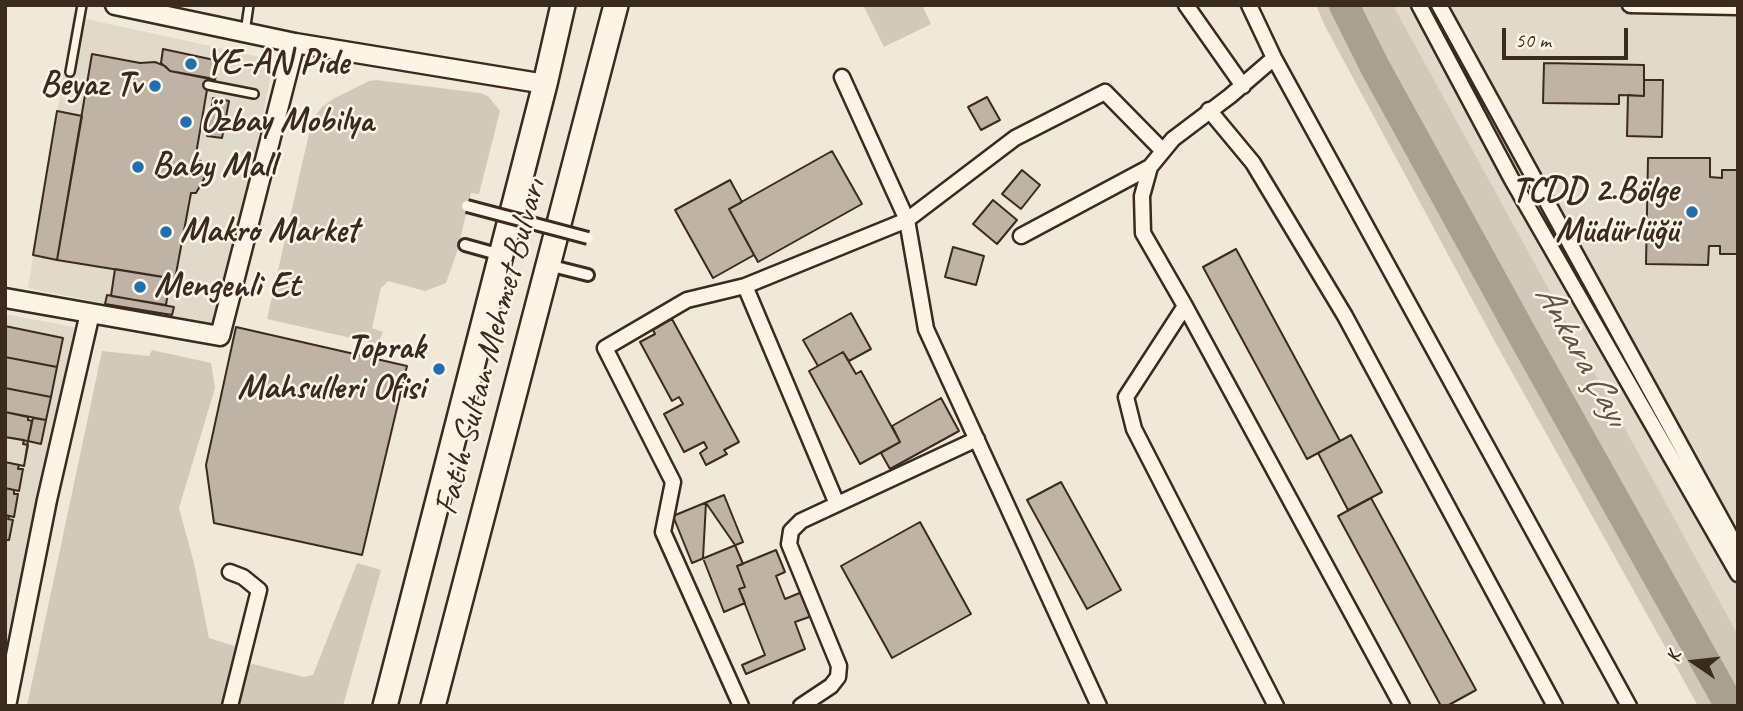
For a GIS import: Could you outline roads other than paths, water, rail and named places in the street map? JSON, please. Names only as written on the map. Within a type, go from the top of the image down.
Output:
[{"type":"highway","name":"Fatih Sultan Mehmet Bulvarı","points":[[385,706],[563,5]]},
{"type":"highway","name":"Fatih Sultan Mehmet Bulvarı","points":[[433,706],[616,5]]},
{"type":"street","points":[[115,5],[295,43],[545,84]]},
{"type":"street","points":[[1186,5],[1243,86]]},
{"type":"street","points":[[1249,5],[1274,58],[1629,706]]},
{"type":"street","points":[[1419,5],[1511,178],[1737,573]]},
{"type":"street","points":[[1439,5],[1738,550]]},
{"type":"street","points":[[1630,5],[1738,7]]},
{"type":"street","points":[[5,298],[207,336],[220,336],[295,43]]},
{"type":"street","points":[[1021,236],[1150,167],[1172,139],[1243,86],[1274,58]]},
{"type":"street","points":[[842,77],[907,220],[926,329],[1100,706]]},
{"type":"street","points":[[741,706],[663,532],[673,482],[605,348],[687,300],[745,286],[907,220],[1015,138],[1105,92],[1163,151]]},
{"type":"street","points":[[1209,110],[1253,163],[1345,316],[1555,706]]},
{"type":"street","points":[[1150,167],[1142,196],[1143,233],[1402,706]]},
{"type":"street","points":[[467,206],[588,238]]},
{"type":"street","points":[[465,245],[501,255]]},
{"type":"street","points":[[548,265],[588,275]]},
{"type":"street","points":[[745,286],[837,504]]},
{"type":"street","points":[[1185,306],[1126,397],[1134,429],[1275,706]]},
{"type":"street","points":[[6,706],[47,500],[90,313]]},
{"type":"street","points":[[801,706],[831,686],[838,677],[839,666],[789,544],[791,531],[801,521],[977,439]]},
{"type":"street","points":[[230,572],[243,577],[259,590],[230,706]]},
{"type":"lane","points":[[70,72],[82,5]]},
{"type":"lane","points":[[245,33],[249,5]]},
{"type":"lane","points":[[208,85],[254,94]]},
{"type":"waterway","name":"Ankara Çayı","points":[[1344,5],[1375,67],[1523,336],[1730,706]]},
{"type":"place","name":"YE-AN Pide","points":[[191,64]]},
{"type":"place","name":"Beyaz Tv","points":[[155,86]]},
{"type":"place","name":"Özbay Mobilya","points":[[186,122]]},
{"type":"place","name":"Baby Mall","points":[[138,167]]},
{"type":"place","name":"TCDD 2.Bölge Müdürlüğü","points":[[1692,212]]},
{"type":"place","name":"Makro Market","points":[[166,232]]},
{"type":"place","name":"Mengenli Et","points":[[140,287]]},
{"type":"place","name":"Toprak Mahsulleri Ofisi","points":[[439,369]]}]
